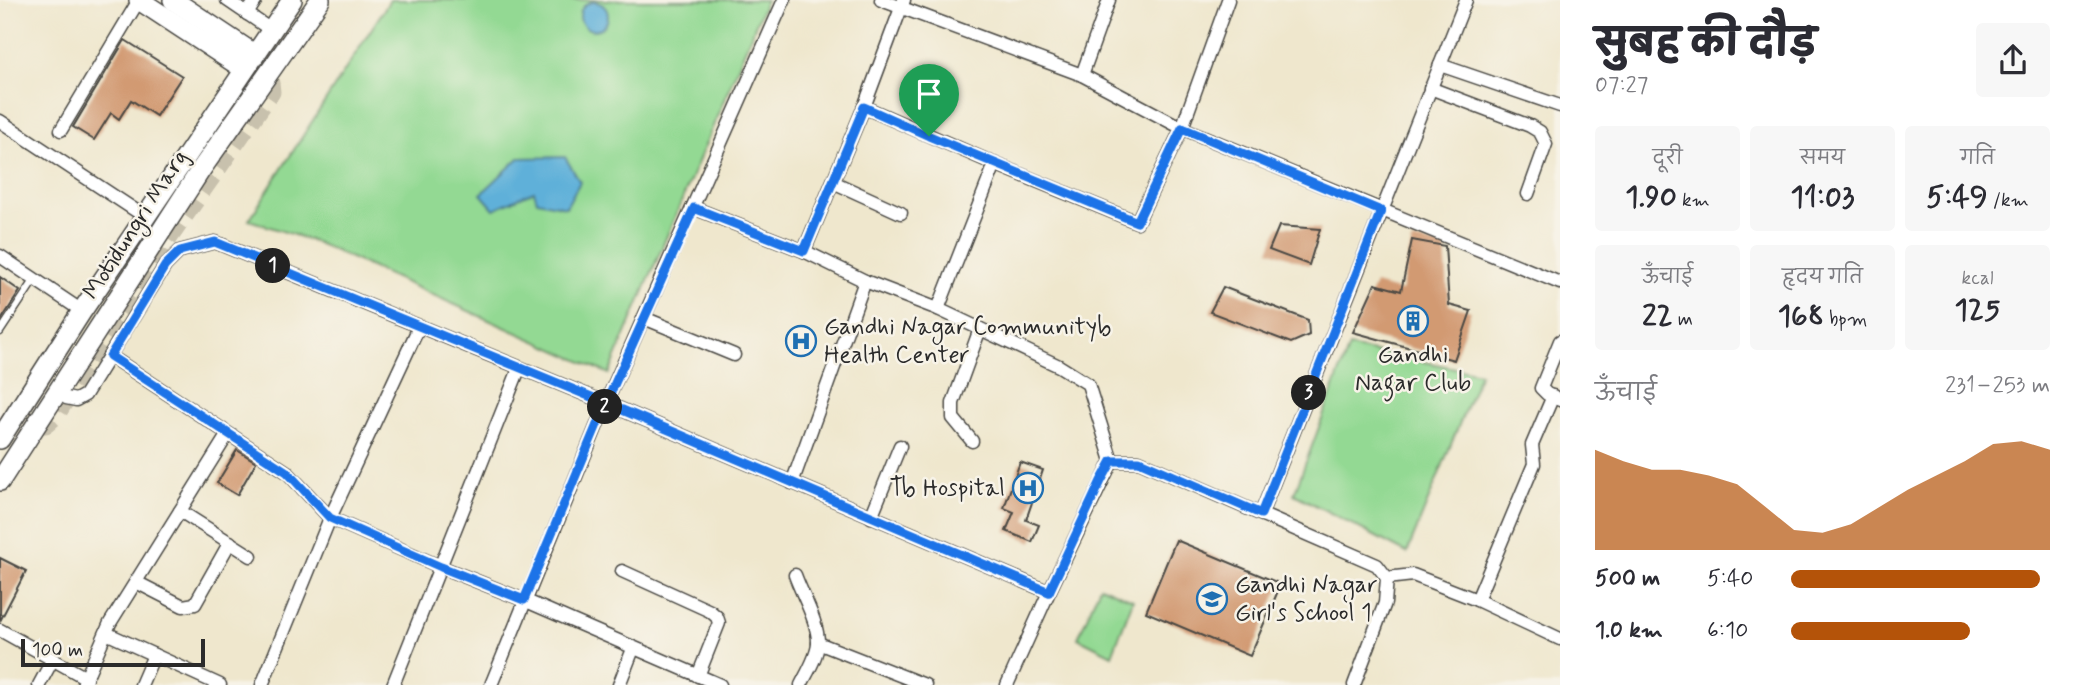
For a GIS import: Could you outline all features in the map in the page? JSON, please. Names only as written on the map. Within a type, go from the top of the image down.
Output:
[{"type":"main road","points":[[139,0],[249,62]]},
{"type":"main road","points":[[173,0],[249,62]]},
{"type":"main road","points":[[0,439],[292,0]]},
{"type":"main road","name":"Motidungri Marg","points":[[0,481],[200,171],[320,0]]},
{"type":"street","points":[[61,130],[139,0]]},
{"type":"street","points":[[227,0],[271,30]]},
{"type":"street","points":[[247,14],[256,0]]},
{"type":"street","points":[[491,685],[606,403],[784,0]]},
{"type":"street","points":[[881,0],[902,4],[1082,75],[1182,128],[1560,283]]},
{"type":"street","points":[[1082,75],[1109,0]]},
{"type":"street","points":[[864,107],[1137,222],[1182,128],[1228,0]]},
{"type":"street","points":[[1261,514],[1466,0]]},
{"type":"street","points":[[804,251],[864,107],[902,4]]},
{"type":"street","points":[[1440,65],[1560,106]]},
{"type":"street","points":[[1430,88],[1540,132],[1546,144],[1528,194]]},
{"type":"street","points":[[0,121],[147,218]]},
{"type":"street","points":[[938,309],[995,164]]},
{"type":"street","points":[[833,182],[901,212]]},
{"type":"street","points":[[694,208],[804,251],[865,281],[938,309],[1059,366],[1088,384],[1112,461],[1007,685]]},
{"type":"street","points":[[66,398],[76,400],[85,395],[165,266],[180,251],[215,242],[606,403],[1049,592]]},
{"type":"street","points":[[0,256],[82,312]]},
{"type":"street","points":[[792,483],[865,281]]},
{"type":"street","points":[[644,318],[734,355]]},
{"type":"street","points":[[262,685],[330,518],[419,327]]},
{"type":"street","points":[[972,441],[953,418],[953,402],[980,330]]},
{"type":"street","points":[[1477,600],[1534,464],[1532,445],[1557,398],[1541,388],[1560,341]]},
{"type":"street","points":[[110,356],[287,472],[330,518],[720,685]]},
{"type":"street","points":[[393,685],[519,369]]},
{"type":"street","points":[[0,630],[84,681],[106,633],[228,434]]},
{"type":"street","points":[[871,517],[900,446]]},
{"type":"street","points":[[1112,461],[1139,461],[1377,565],[1387,578],[1385,603],[1354,685]]},
{"type":"street","points":[[180,511],[251,556]]},
{"type":"street","points":[[136,582],[183,606],[195,604],[230,542]]},
{"type":"street","points":[[622,571],[717,617],[719,623],[698,676]]},
{"type":"street","points":[[795,575],[815,623],[818,643],[801,685]]},
{"type":"street","points":[[1387,578],[1413,575],[1477,600],[1560,639]]},
{"type":"street","points":[[106,633],[220,685]]},
{"type":"street","points":[[818,643],[925,685]]},
{"type":"street","points":[[619,685],[634,649]]},
{"type":"street","points":[[141,685],[154,655]]},
{"type":"street","points":[[39,685],[53,660]]},
{"type":"lane","points":[[0,332],[35,279]]},
{"type":"green space","points":[[390,0],[766,0],[609,374],[315,242],[249,220]]},
{"type":"green space","points":[[1349,347],[1480,373],[1407,553],[1294,494]]},
{"type":"green space","points":[[1100,586],[1133,600],[1112,655],[1078,638]]},
{"type":"water","points":[[594,2],[604,6],[608,16],[604,26],[594,30],[584,26],[580,16],[584,6]]},
{"type":"water","points":[[565,157],[580,182],[566,207],[537,201],[534,191],[494,209],[481,194],[519,158]]},
{"type":"building","points":[[125,40],[182,76],[156,116],[131,100],[119,119],[111,113],[94,140],[73,127]]},
{"type":"building","points":[[1279,226],[1320,229],[1309,265],[1269,250]]},
{"type":"building","name":"Gandhi Nagar Club","points":[[1412,240],[1445,246],[1449,305],[1471,311],[1454,360],[1353,332],[1375,284],[1401,291]]},
{"type":"building","points":[[0,277],[20,291],[0,322]]},
{"type":"building","points":[[1223,287],[1308,320],[1309,335],[1291,343],[1210,312]]},
{"type":"building","points":[[237,450],[256,462],[237,495],[217,483]]},
{"type":"building","points":[[1020,462],[1043,470],[1026,520],[1039,525],[1032,542],[1006,531],[1014,512],[1004,508]]},
{"type":"building","points":[[1176,540],[1281,584],[1250,656],[1146,612]]},
{"type":"building","points":[[0,558],[26,571],[0,621]]},
{"type":"tunnel","points":[[36,424],[46,424],[55,416],[158,253],[271,92],[270,83],[257,70]]},
{"type":"place","name":"Gandhi Nagar Club","points":[[1413,321]]},
{"type":"place","name":"Gandhi Nagar Communityb Health Center","points":[[801,341]]},
{"type":"place","name":"Tb Hospital","points":[[1028,488]]},
{"type":"place","name":"Gandhi Nagar Girl's School 1","points":[[1212,599]]},
{"type":"route","points":[[929,136],[864,107],[804,251],[694,208],[606,403],[215,242],[180,251],[165,266],[110,356],[287,472],[330,518],[524,600],[606,403],[1049,592],[1112,461],[1139,461],[1261,514],[1381,211],[1182,128],[1137,222],[929,136]]}]
